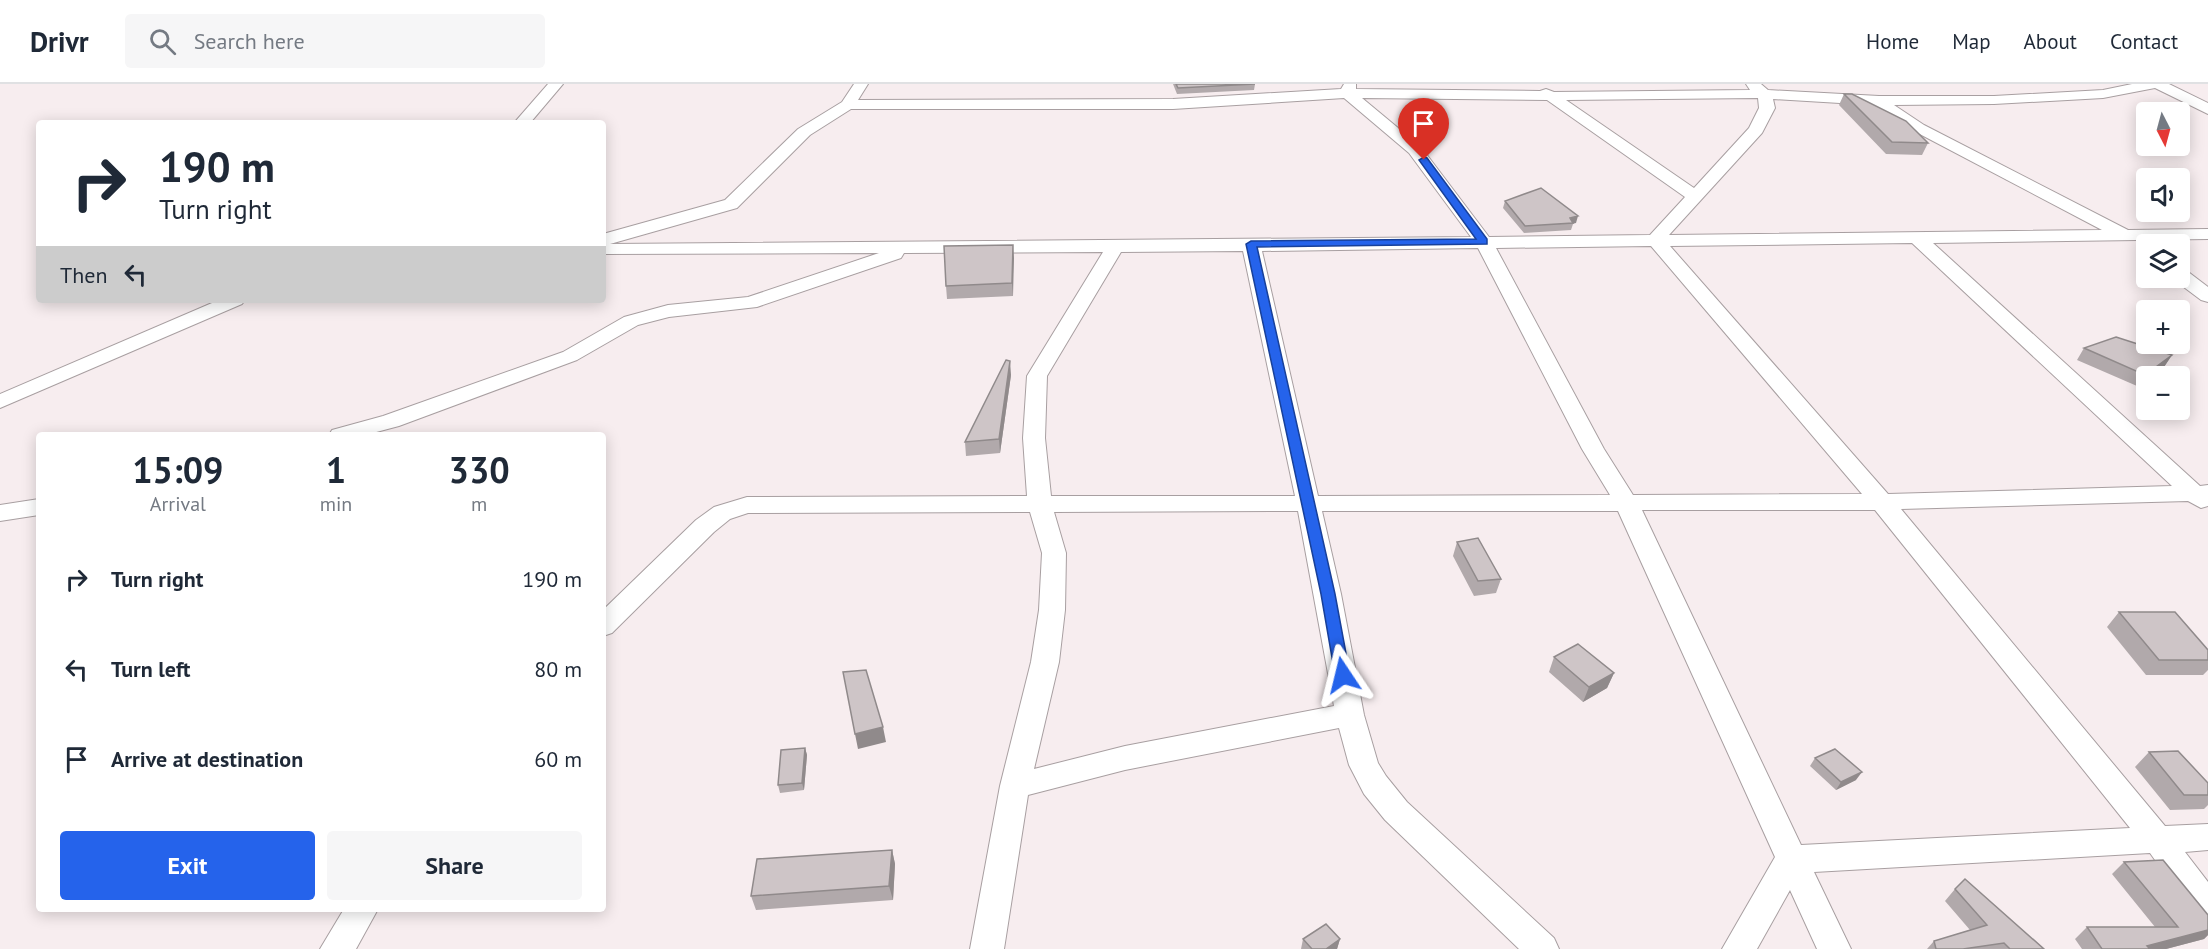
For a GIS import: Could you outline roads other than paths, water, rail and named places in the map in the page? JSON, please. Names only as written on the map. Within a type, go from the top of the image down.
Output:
[{"type":"street","points":[[525,120],[556,84]]},
{"type":"street","points":[[606,239],[731,204],[804,132],[848,105],[861,84]]},
{"type":"street","points":[[1535,84],[1695,196]]},
{"type":"street","points":[[1854,84],[1919,128],[2124,235],[2136,244]]},
{"type":"street","points":[[848,105],[1173,104],[1349,88],[1550,96],[1757,89],[1876,101],[1994,100],[2092,94],[2156,84],[2208,108]]},
{"type":"street","points":[[1349,88],[1415,150],[1484,242],[1593,449],[1627,504],[1834,949]]},
{"type":"street","points":[[1655,240],[1756,130],[1767,108],[1757,89]]},
{"type":"street","points":[[606,249],[1115,247],[2208,234]]},
{"type":"street","points":[[1916,237],[2203,498]]},
{"type":"street","points":[[1655,240],[1882,502],[2159,841],[2208,908]]},
{"type":"street","points":[[1251,244],[1328,594],[1350,715],[1364,765],[1375,785],[1396,811],[1542,949]]},
{"type":"street","points":[[987,949],[1015,786],[1045,662],[1052,610],[1054,553],[1040,505],[1034,438],[1037,376],[1115,247]]},
{"type":"street","points":[[351,432],[391,421],[570,356],[631,321],[668,311],[750,303],[915,248]]},
{"type":"street","points":[[2190,283],[2208,296]]},
{"type":"street","points":[[0,402],[228,303]]},
{"type":"street","points":[[606,623],[705,526],[722,513],[747,505],[1627,504],[2203,498]]},
{"type":"street","points":[[0,513],[36,507]]},
{"type":"street","points":[[1015,786],[1125,758],[1251,732],[1350,715]]},
{"type":"street","points":[[1791,859],[2208,837]]},
{"type":"street","points":[[1739,949],[1791,859]]},
{"type":"street","points":[[337,949],[360,912]]}]
